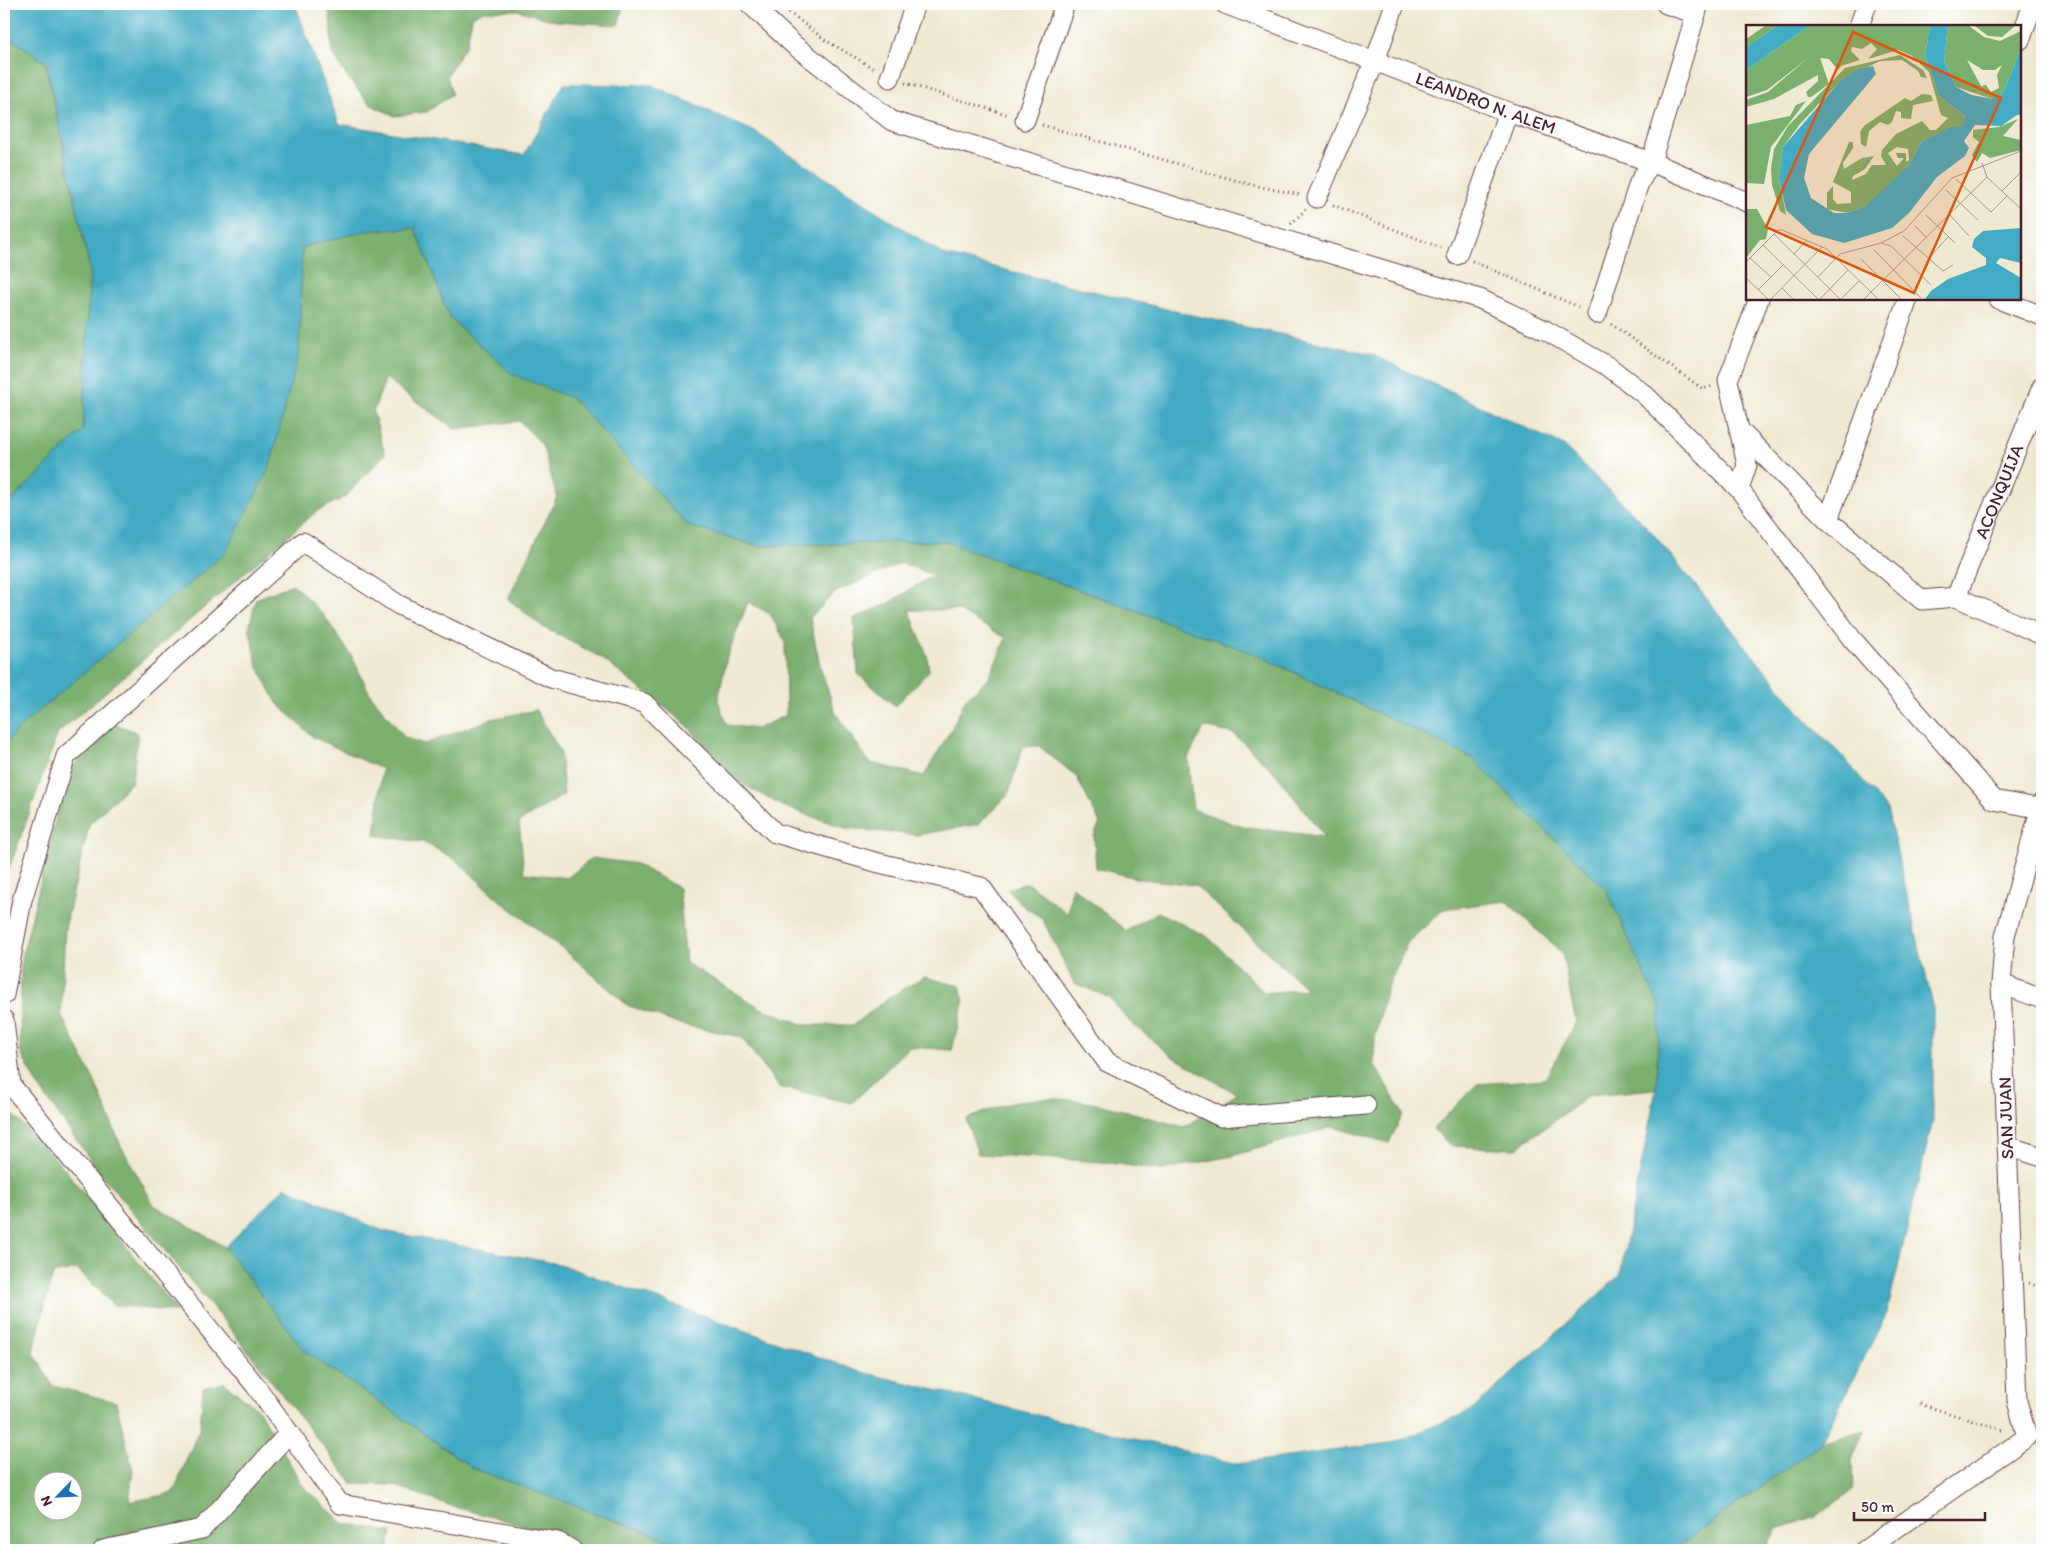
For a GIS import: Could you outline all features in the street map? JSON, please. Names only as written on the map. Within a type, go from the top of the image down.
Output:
[{"type":"street","points":[[750,4],[794,45],[892,121],[1480,299],[1546,330],[1609,367],[1645,395],[1740,489],[1852,638],[1994,800],[2041,807]]},
{"type":"street","points":[[890,78],[915,4]]},
{"type":"street","points":[[1025,120],[1065,4]]},
{"type":"street","name":"LEANDRO N. ALEM","points":[[1225,4],[1508,112],[1651,162],[1746,202]]},
{"type":"street","points":[[1317,198],[1375,61],[1395,4]]},
{"type":"street","points":[[1597,314],[1639,183],[1651,162],[1697,9],[1666,4]]},
{"type":"street","points":[[1859,25],[1867,4]]},
{"type":"street","points":[[2021,37],[2033,4]]},
{"type":"street","points":[[1457,254],[1508,112]]},
{"type":"street","points":[[1740,489],[1747,465],[1742,434],[1728,380],[1759,300]]},
{"type":"street","points":[[1828,520],[1908,300]]},
{"type":"street","points":[[2001,300],[2042,316]]},
{"type":"street","name":"ACONQUIJA","points":[[1956,598],[2042,387]]},
{"type":"street","points":[[1742,434],[1828,520],[1922,600],[1956,598],[2042,635]]},
{"type":"street","points":[[4,995],[22,900],[66,756],[303,542],[399,605],[551,678],[644,703],[775,833],[875,862],[981,887],[1107,1062],[1221,1117],[1366,1105]]},
{"type":"street","name":"SAN JUAN","points":[[2035,1440],[2017,1401],[2001,984],[2004,936],[2041,807]]},
{"type":"street","points":[[2001,984],[2042,999]]},
{"type":"street","points":[[4,1020],[11,1085],[255,1385],[340,1504],[558,1542],[572,1550]]},
{"type":"street","points":[[2007,1146],[2042,1157]]},
{"type":"street","points":[[104,1550],[202,1529],[289,1433]]},
{"type":"street","points":[[1865,1550],[2035,1440]]},
{"type":"path","points":[[1278,237],[1317,198],[1457,254],[1597,314],[1703,389],[1728,380]]},
{"type":"path","points":[[1920,1404],[2035,1440]]},
{"type":"green space","points":[[325,4],[624,4],[618,25],[556,21],[517,10],[485,11],[473,15],[466,45],[447,76],[452,94],[427,112],[395,116],[371,105],[348,78],[332,53],[330,14]]},
{"type":"green space","points":[[4,34],[45,62],[90,270],[83,430],[4,508]]},
{"type":"green space","points":[[415,228],[450,319],[512,373],[573,399],[688,526],[760,546],[945,541],[1260,656],[1472,758],[1606,889],[1660,1008],[1656,1089],[1590,1095],[1515,1149],[1451,1146],[1433,1129],[1477,1084],[1545,1079],[1576,1023],[1562,953],[1506,901],[1444,909],[1408,942],[1387,988],[1375,1036],[1374,1064],[1403,1114],[1389,1143],[1333,1127],[1232,1156],[1161,1170],[1102,1162],[978,1154],[966,1119],[1011,1103],[1038,1099],[1080,1101],[1123,1110],[1184,1127],[1237,1094],[1170,1055],[1129,1021],[1110,998],[1074,983],[1042,918],[1023,906],[1007,889],[1028,883],[1068,914],[1072,886],[1126,931],[1158,912],[1208,937],[1265,993],[1307,989],[1195,885],[1140,879],[1096,868],[1094,836],[1100,823],[1076,776],[1039,746],[1023,746],[1008,795],[979,824],[917,835],[845,828],[782,806],[732,778],[687,725],[600,657],[543,627],[508,599],[557,497],[542,444],[519,421],[456,429],[386,378],[373,412],[385,454],[345,497],[317,511],[58,733],[4,883],[4,746],[299,352],[302,247],[366,231]],"holes":[[[901,563],[933,575],[886,605],[854,618],[858,674],[895,706],[929,671],[927,655],[909,610],[957,610],[1006,638],[988,679],[965,700],[952,728],[924,776],[870,763],[836,714],[821,670],[810,618],[836,592]],[[748,602],[770,614],[785,641],[786,715],[757,729],[727,725],[718,701],[727,657]],[[1204,727],[1234,734],[1275,773],[1325,837],[1239,826],[1193,809],[1188,758]]]},
{"type":"green space","points":[[293,584],[322,613],[351,655],[370,694],[405,738],[425,744],[491,719],[536,710],[560,751],[564,795],[519,822],[524,873],[567,878],[592,858],[636,864],[679,888],[686,963],[761,1008],[805,1025],[853,1025],[893,995],[924,977],[960,986],[964,1002],[952,1050],[910,1047],[852,1103],[779,1087],[741,1037],[675,1023],[627,1005],[567,952],[498,899],[456,860],[426,843],[375,835],[382,769],[313,737],[277,703],[258,667],[249,628],[256,599]]},
{"type":"green space","points":[[115,724],[138,733],[132,782],[89,825],[65,928],[61,1015],[95,1082],[121,1146],[154,1205],[225,1247],[305,1352],[387,1407],[472,1468],[695,1550],[581,1550],[537,1529],[454,1507],[393,1485],[353,1484],[216,1311],[99,1172],[41,1090],[20,1052],[21,961],[63,789],[84,747]]},
{"type":"green space","points":[[4,1105],[63,1167],[178,1312],[113,1305],[77,1269],[53,1274],[33,1352],[53,1386],[116,1402],[133,1470],[129,1502],[173,1493],[200,1427],[203,1388],[224,1383],[259,1410],[303,1486],[343,1523],[392,1532],[388,1550],[4,1550]]},
{"type":"green space","points":[[1864,1430],[1852,1460],[1853,1491],[1816,1516],[1777,1528],[1765,1550],[1673,1550],[1821,1443]]},
{"type":"water","points":[[4,4],[295,4],[339,124],[524,155],[564,84],[652,85],[755,132],[944,255],[1187,314],[1371,354],[1564,446],[1650,530],[1803,716],[1843,757],[1887,809],[1933,1006],[1933,1120],[1887,1313],[1821,1443],[1673,1550],[695,1550],[472,1468],[387,1407],[305,1352],[225,1247],[285,1187],[383,1231],[559,1264],[858,1371],[1237,1464],[1396,1442],[1472,1410],[1620,1275],[1656,1089],[1660,1008],[1606,889],[1472,758],[1260,656],[945,541],[760,546],[688,526],[573,399],[512,374],[450,318],[415,228],[366,231],[302,247],[299,352],[270,466],[226,552],[18,729],[4,746],[4,508],[83,430],[90,270],[46,62],[4,34]]}]
